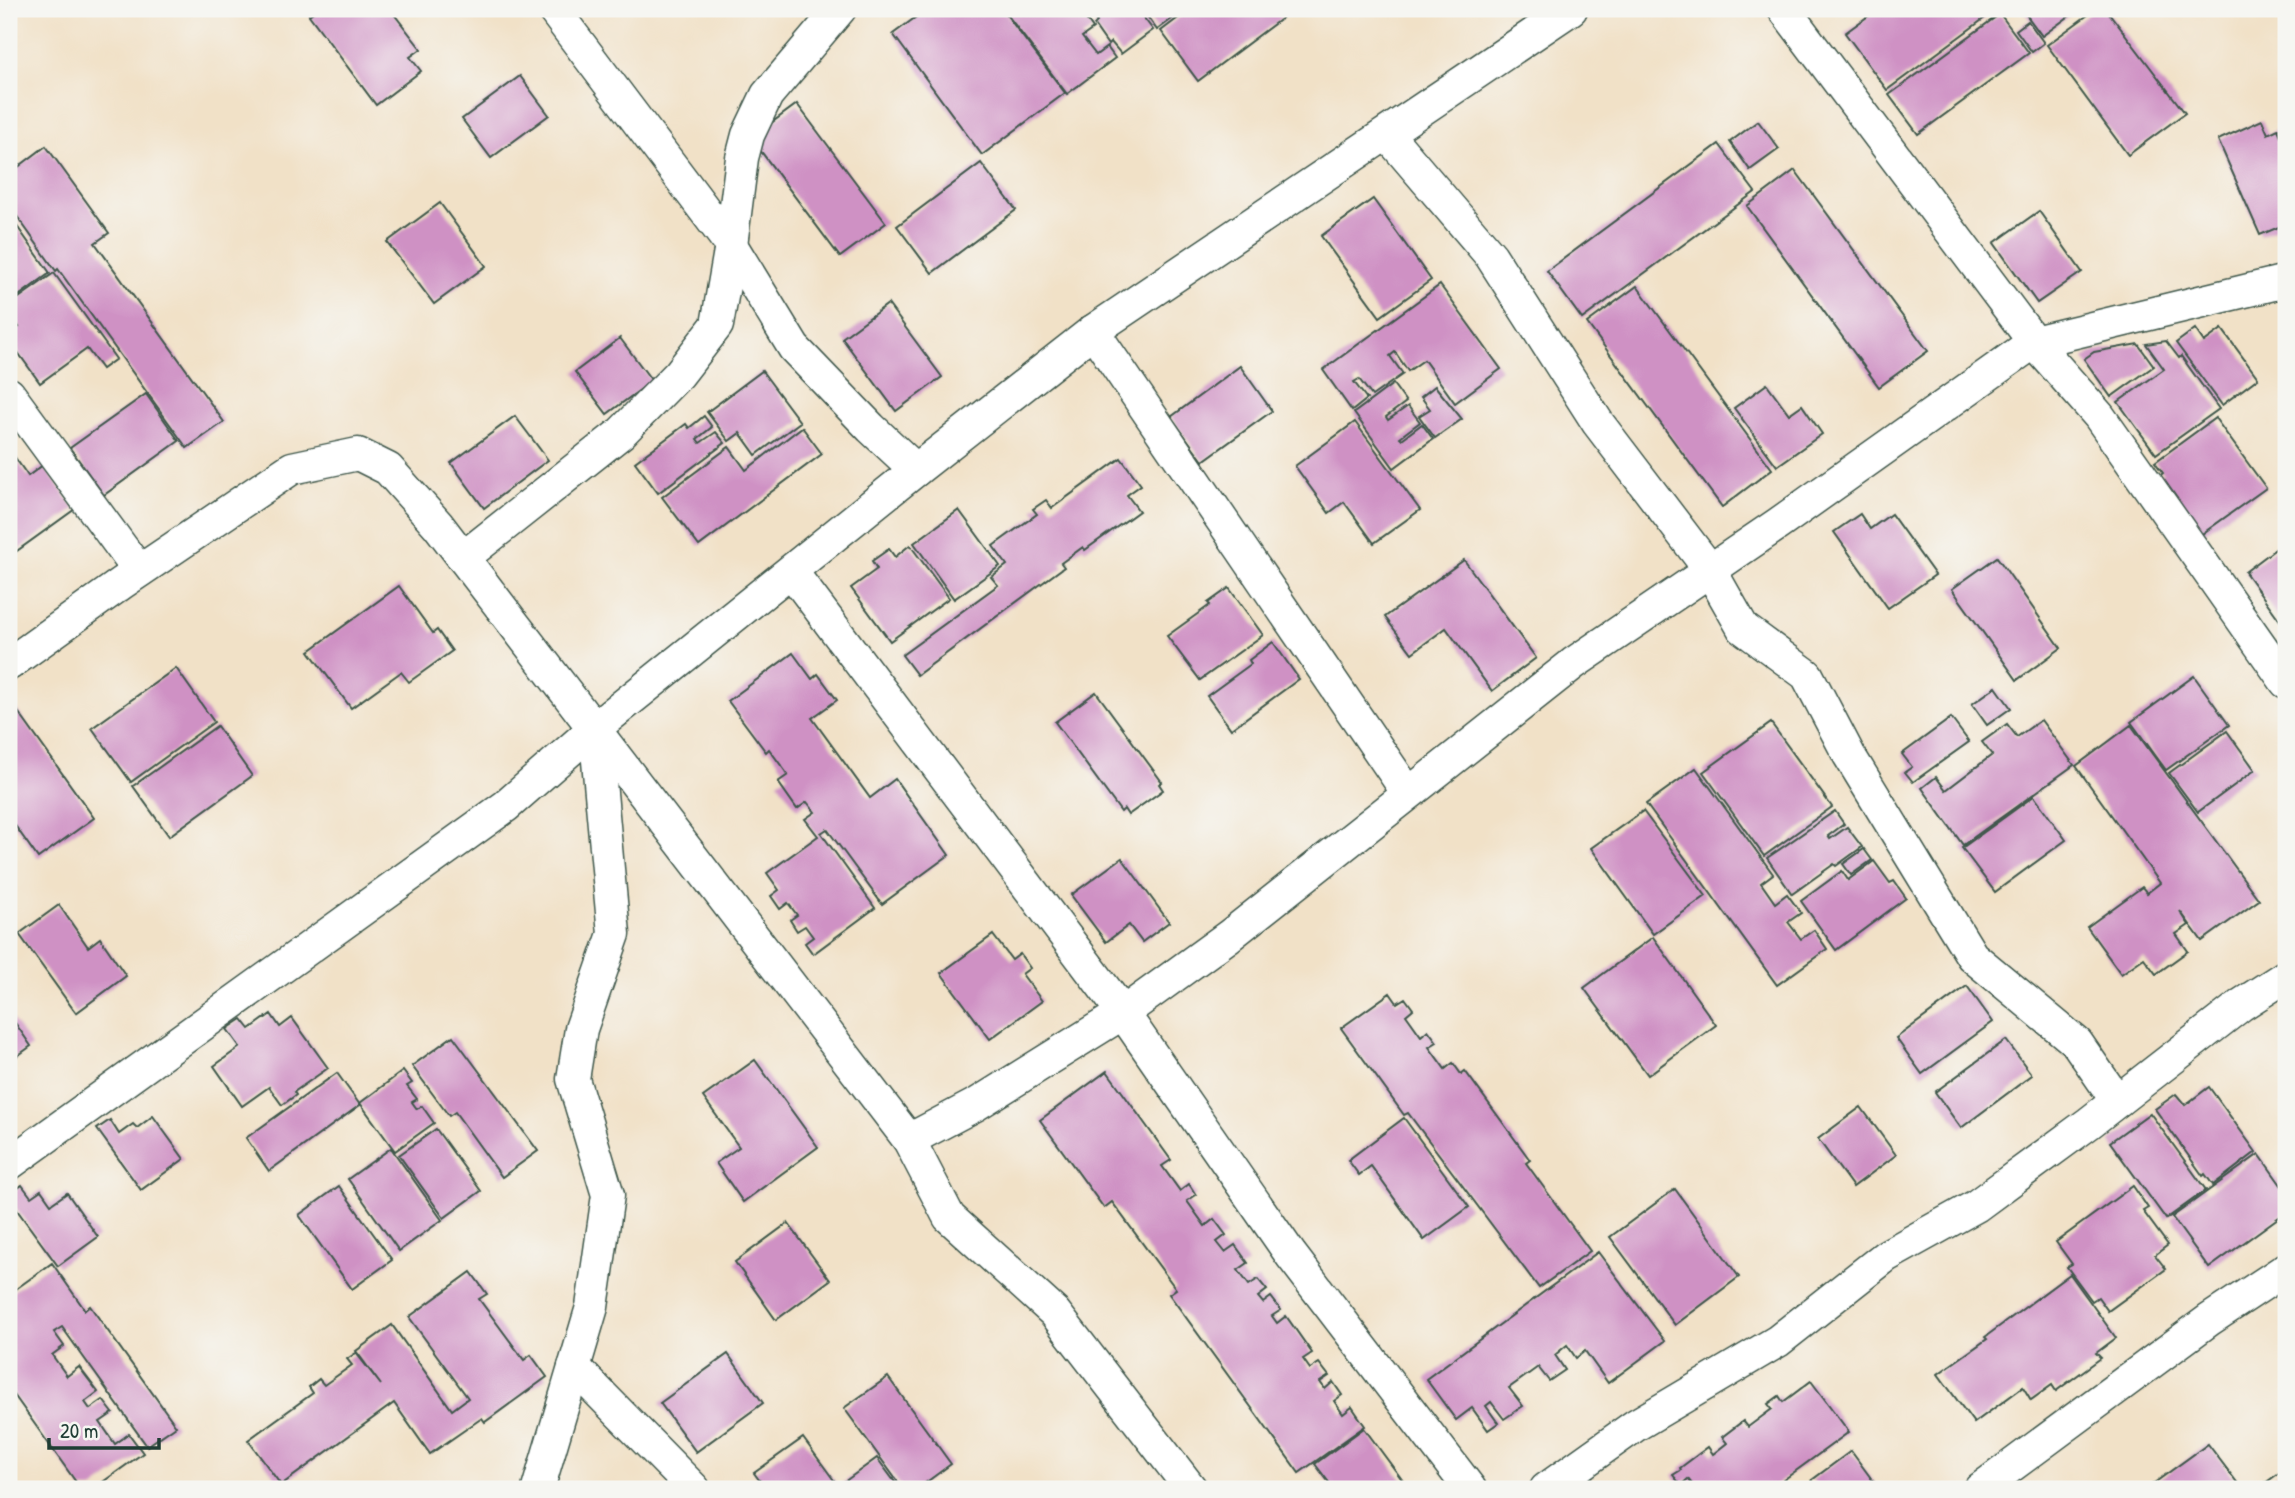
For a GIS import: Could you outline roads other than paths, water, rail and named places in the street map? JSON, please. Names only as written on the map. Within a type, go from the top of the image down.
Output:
[{"type":"street","points":[[553,9],[732,245],[794,348],[871,428],[916,470]]},
{"type":"street","points":[[463,558],[621,433],[679,374],[717,325],[732,245],[742,158],[748,135],[767,95],[840,9]]},
{"type":"street","points":[[9,1164],[506,806],[595,729],[790,571],[1093,331],[1571,9]]},
{"type":"street","points":[[1784,9],[2034,342],[2099,416],[2286,682]]},
{"type":"street","points":[[1387,134],[1491,256],[1598,423],[1710,570],[1743,628],[1807,675],[1849,755],[1972,956],[2077,1043],[2118,1101]]},
{"type":"street","points":[[909,1140],[977,1104],[1123,1013],[1229,936],[1574,663],[2034,342],[2286,281]]},
{"type":"street","points":[[1093,331],[1408,793]]},
{"type":"street","points":[[9,394],[139,571]]},
{"type":"street","points":[[9,664],[139,571],[292,468],[358,454],[388,469],[413,494],[463,558],[909,1140],[949,1217],[1055,1313],[1191,1489]]},
{"type":"street","points":[[790,571],[1123,1013],[1291,1255],[1469,1489]]},
{"type":"street","points":[[538,1489],[592,1307],[608,1195],[573,1079],[581,1029],[614,934],[595,729]]},
{"type":"street","points":[[1546,1489],[1636,1425],[1778,1341],[1886,1256],[1976,1206],[2118,1101],[2241,1004],[2286,976]]},
{"type":"street","points":[[1980,1489],[2209,1320],[2286,1269]]},
{"type":"street","points":[[574,1367],[694,1489]]}]
